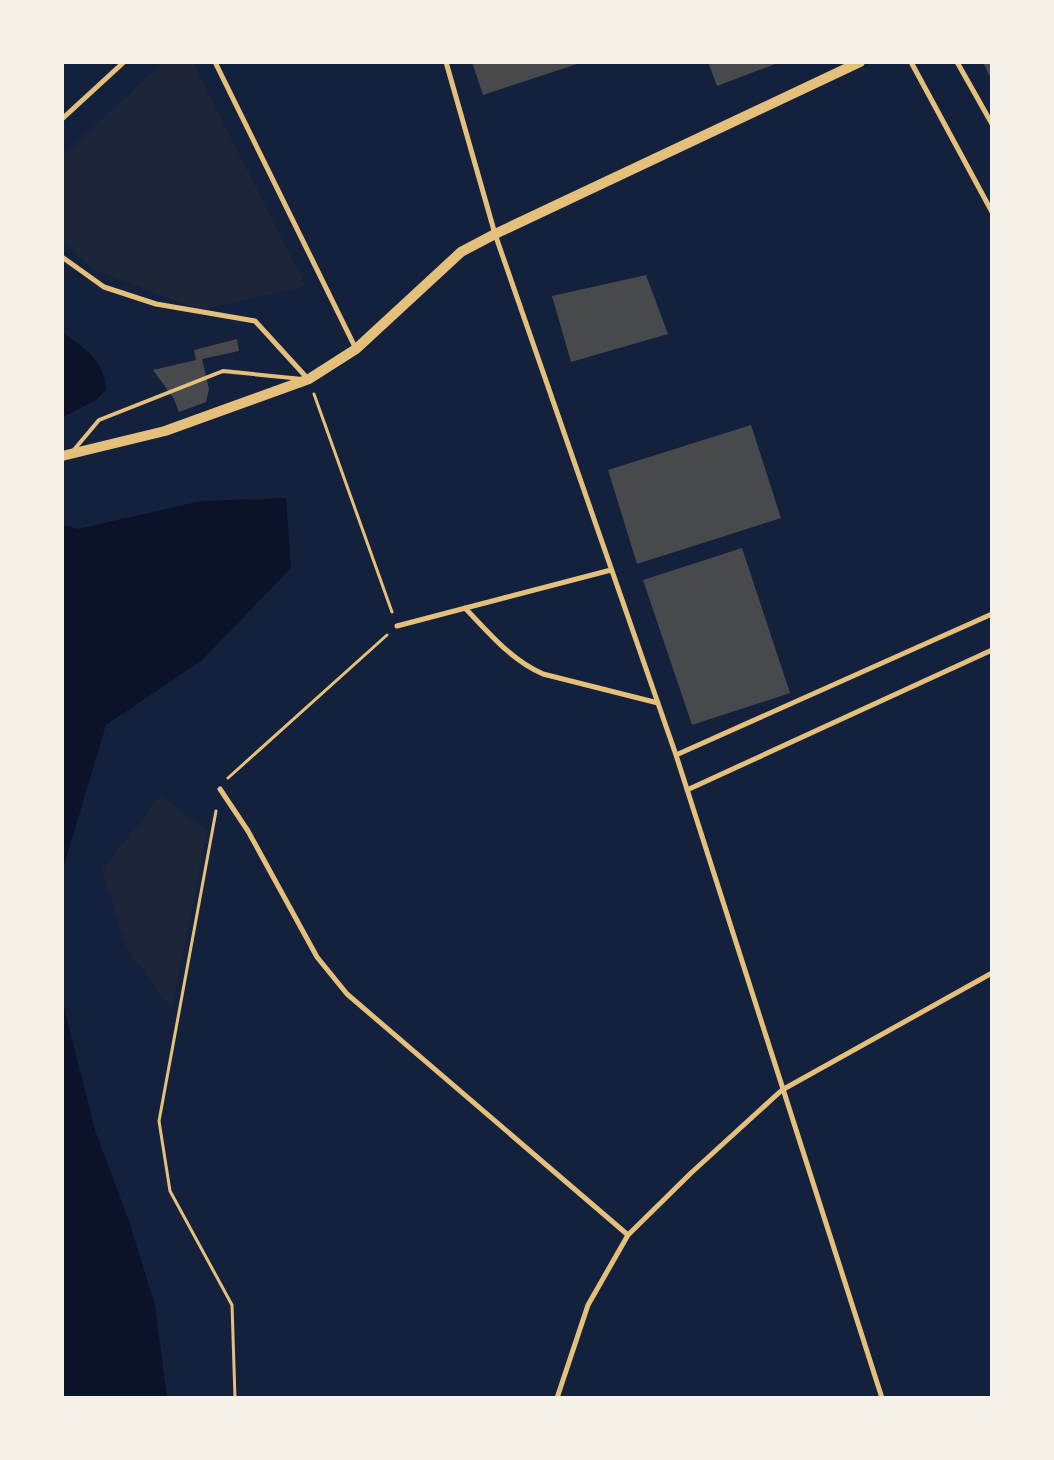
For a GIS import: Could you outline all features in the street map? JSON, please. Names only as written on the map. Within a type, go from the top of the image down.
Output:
[{"type":"main road","points":[[66,456],[165,432],[309,380],[356,349],[461,252],[495,234],[860,62]]},
{"type":"street","points":[[62,119],[124,62]]},
{"type":"street","points":[[215,62],[356,349]]},
{"type":"street","points":[[446,62],[495,234],[676,755],[882,1398]]},
{"type":"street","points":[[910,62],[992,212]]},
{"type":"street","points":[[957,62],[992,124]]},
{"type":"street","points":[[62,257],[104,287],[113,290],[156,304],[255,321],[309,380]]},
{"type":"street","points":[[397,626],[612,570]]},
{"type":"street","points":[[465,608],[509,653],[526,666],[543,674],[658,703]]},
{"type":"street","points":[[676,755],[992,614]]},
{"type":"street","points":[[686,790],[992,650]]},
{"type":"street","points":[[220,789],[248,831],[317,957],[347,994],[628,1235]]},
{"type":"street","points":[[557,1398],[588,1305],[628,1235],[691,1173],[782,1090],[992,973]]},
{"type":"lane","points":[[66,456],[99,420],[223,371],[309,380]]},
{"type":"shaded area","points":[[163,63],[193,63],[306,286],[200,310],[92,269],[63,241],[63,155]]},
{"type":"shaded area","points":[[62,332],[92,356],[102,371],[106,390],[96,400],[63,417]]},
{"type":"shaded area","points":[[286,498],[291,568],[201,661],[106,725],[63,869],[63,525],[78,529],[201,501]]},
{"type":"shaded area","points":[[161,796],[207,831],[172,1009],[127,948],[102,870]]},
{"type":"shaded area","points":[[63,1003],[95,1130],[129,1221],[155,1305],[167,1397],[63,1397]]},
{"type":"building","points":[[472,62],[580,62],[580,63],[483,95]]},
{"type":"building","points":[[708,62],[778,62],[778,63],[717,86]]},
{"type":"building","points":[[983,62],[992,62],[992,81]]},
{"type":"building","points":[[646,275],[668,334],[571,362],[552,296]]},
{"type":"building","points":[[237,339],[239,351],[202,359],[209,389],[206,402],[179,412],[174,399],[153,370],[196,360],[194,350]]},
{"type":"building","points":[[751,425],[781,518],[637,564],[608,470]]},
{"type":"building","points":[[742,548],[790,693],[692,725],[643,580]]}]
